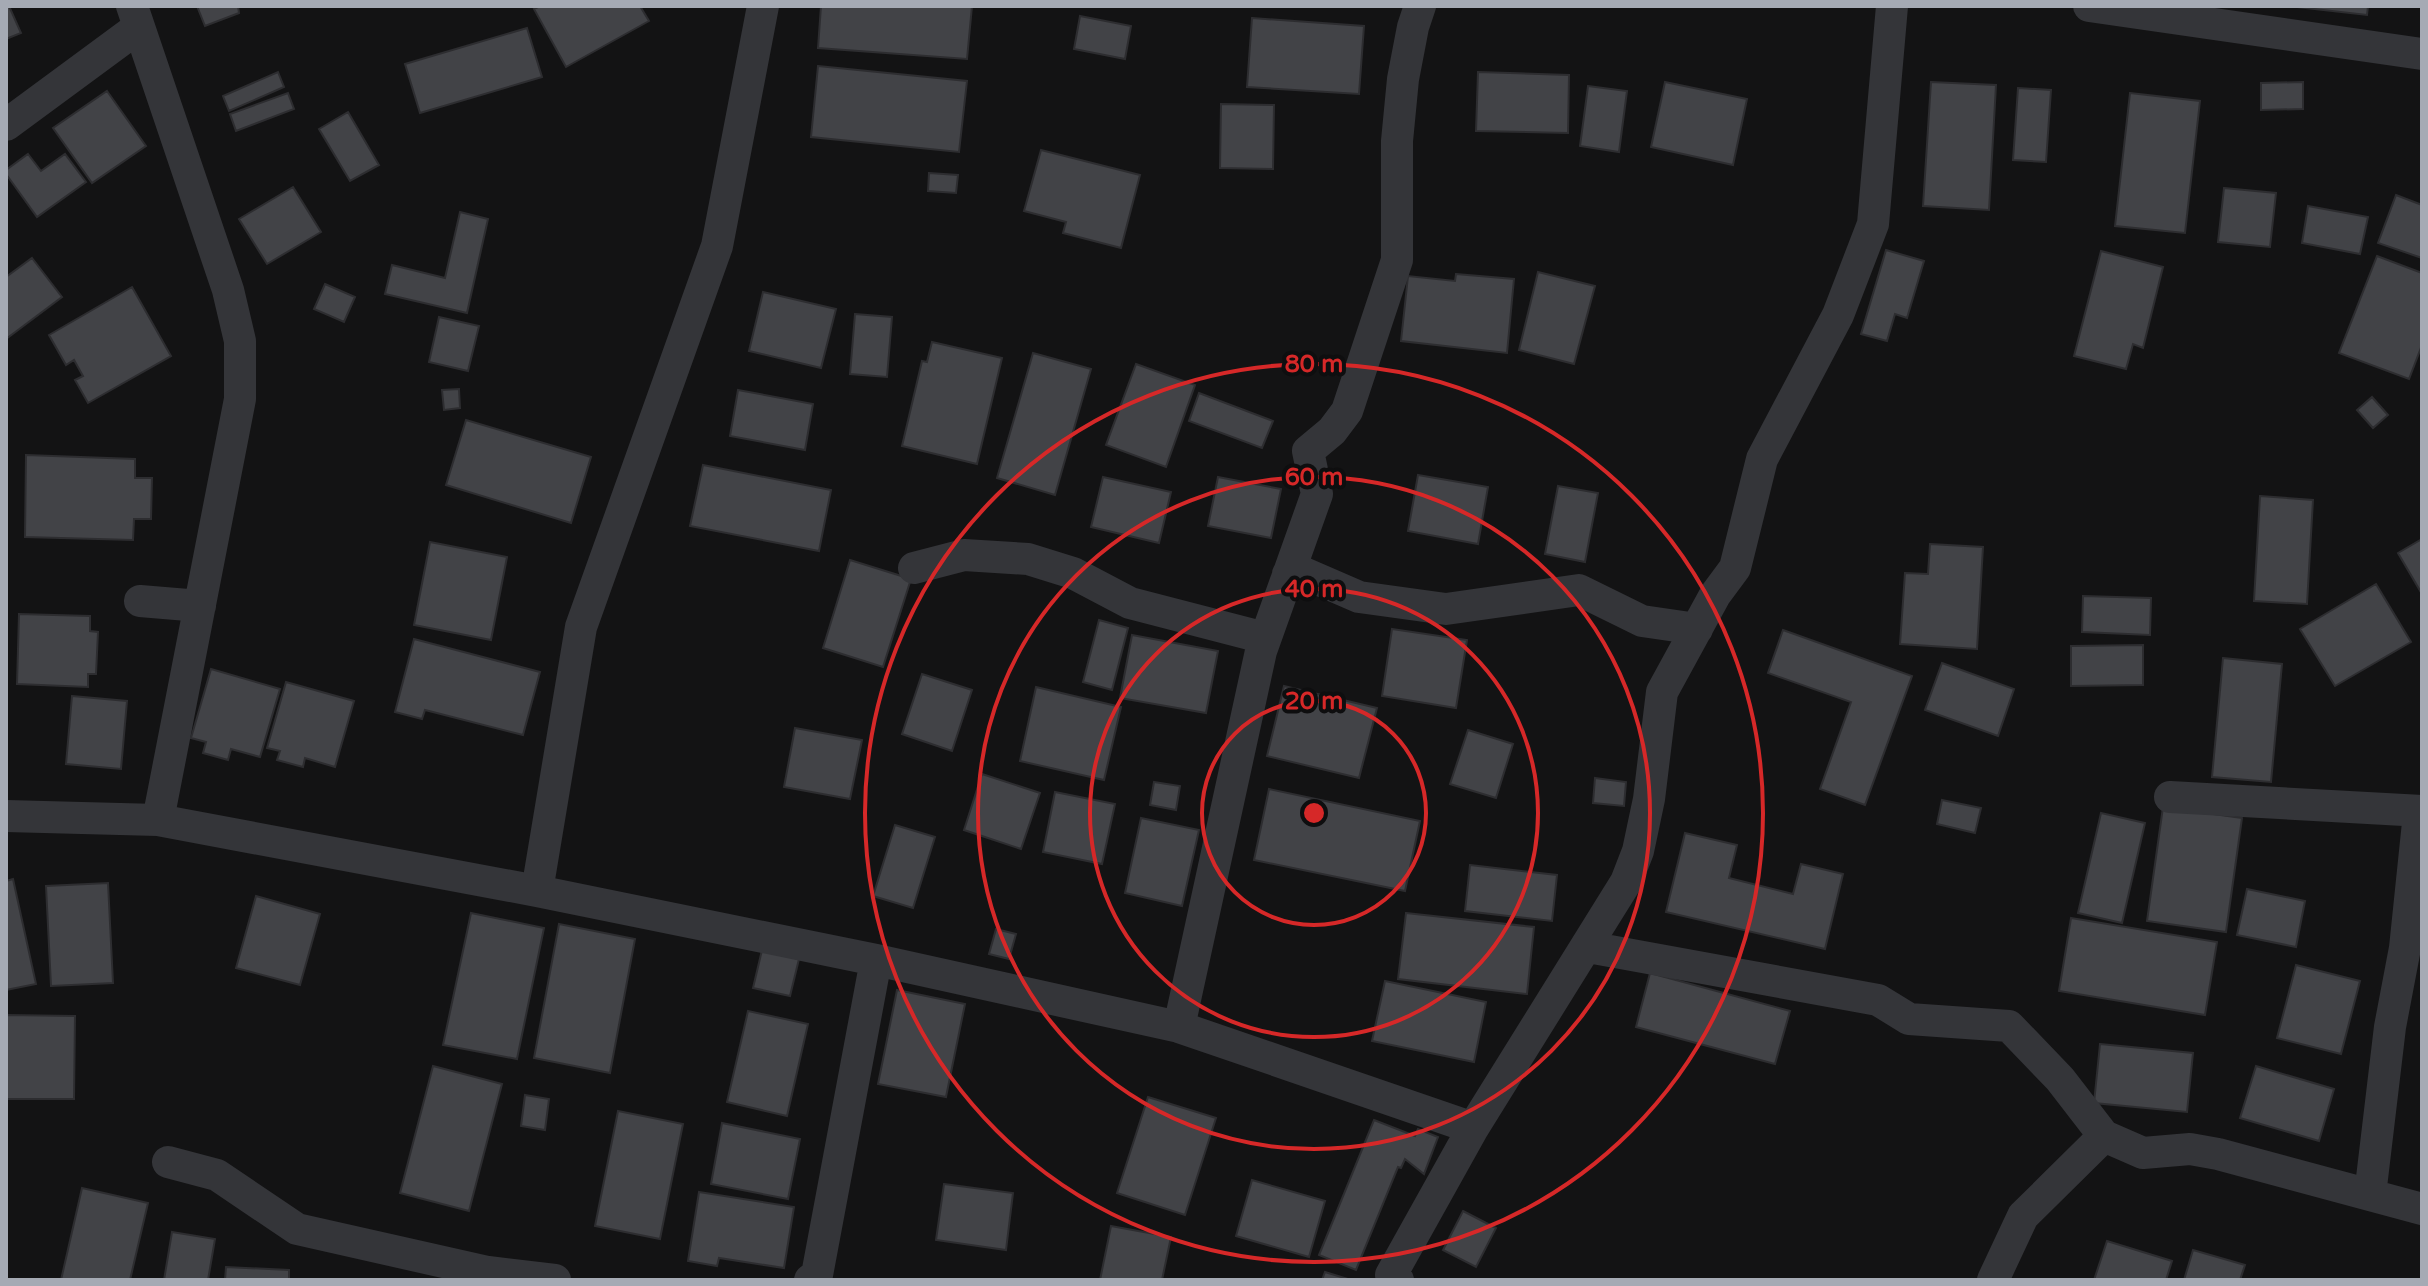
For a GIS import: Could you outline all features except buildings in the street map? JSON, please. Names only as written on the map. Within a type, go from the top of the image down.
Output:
[{"type":"street","points":[[537,891],[581,627],[717,246],[763,6]]},
{"type":"street","points":[[1179,1027],[1265,638],[1317,494],[1308,451],[1332,431],[1347,411],[1397,260],[1397,141],[1403,79],[1420,6]]},
{"type":"street","points":[[1392,1278],[1473,1128],[1626,882],[1638,851],[1649,799],[1662,692],[1715,595],[1735,568],[1762,459],[1838,315],[1873,224],[1892,6]]},
{"type":"street","points":[[2089,6],[2422,54]]},
{"type":"street","points":[[6,125],[135,16],[228,290],[240,341],[240,399],[158,820]]},
{"type":"street","points":[[914,568],[964,555],[1028,559],[1073,573],[1130,603],[1265,638]]},
{"type":"street","points":[[1288,574],[1299,571],[1359,597],[1446,609],[1579,590],[1642,621],[1697,629]]},
{"type":"street","points":[[140,601],[200,606]]},
{"type":"street","points":[[2170,797],[2420,812],[2405,948],[2390,1027],[2370,1195]]},
{"type":"street","points":[[6,816],[158,820],[537,891],[876,960],[1179,1027],[1473,1128]]},
{"type":"street","points":[[1588,947],[1878,1000],[1909,1019],[2009,1026],[2060,1079],[2104,1136],[2143,1153],[2190,1149],[2204,1151],[2422,1209]]},
{"type":"street","points":[[810,1280],[817,1275],[876,960]]},
{"type":"street","points":[[1993,1280],[2023,1216],[2104,1136]]},
{"type":"street","points":[[168,1162],[217,1175],[297,1229],[488,1272],[555,1280]]}]
